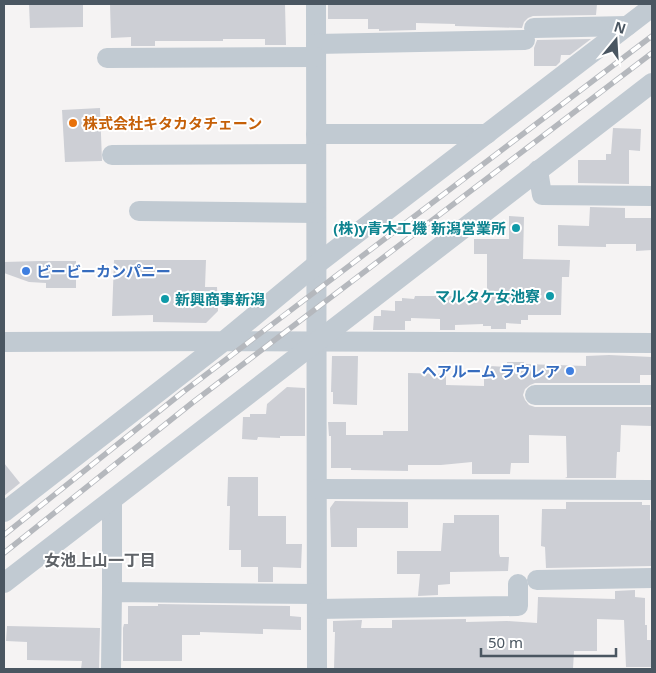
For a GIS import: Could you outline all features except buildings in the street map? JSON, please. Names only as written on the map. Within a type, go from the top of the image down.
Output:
[{"type":"street","points":[[316,4],[317,669]]},
{"type":"street","points":[[4,512],[224,341],[316,264],[652,7]]},
{"type":"street","points":[[108,58],[316,50],[627,26]]},
{"type":"street","points":[[4,583],[652,83]]},
{"type":"street","points":[[112,156],[486,134]]},
{"type":"street","points":[[538,170],[542,195],[652,196]]},
{"type":"street","points":[[140,211],[316,213]]},
{"type":"street","points":[[4,342],[652,343]]},
{"type":"street","points":[[535,395],[652,395]]},
{"type":"street","points":[[317,489],[652,490]]},
{"type":"street","points":[[111,669],[112,500]]},
{"type":"street","points":[[112,592],[317,602],[518,606],[528,582],[652,578]]},
{"type":"railway","points":[[4,535],[183,392],[652,36]]},
{"type":"railway","points":[[4,553],[192,403],[652,53]]},
{"type":"place","name":"株式会社キタカタチェーン","points":[[73,123]]},
{"type":"place","name":"(株)y青木工機 新潟営業所","points":[[516,228]]},
{"type":"place","name":"ビービーカンパニー","points":[[26,271]]},
{"type":"place","name":"マルタケ女池寮","points":[[550,296]]},
{"type":"place","name":"新興商事新潟","points":[[165,299]]},
{"type":"place","name":"ヘアルーム ラウレア","points":[[570,371]]},
{"type":"district","name":"女池上山一丁目","points":[[100,560]]}]
